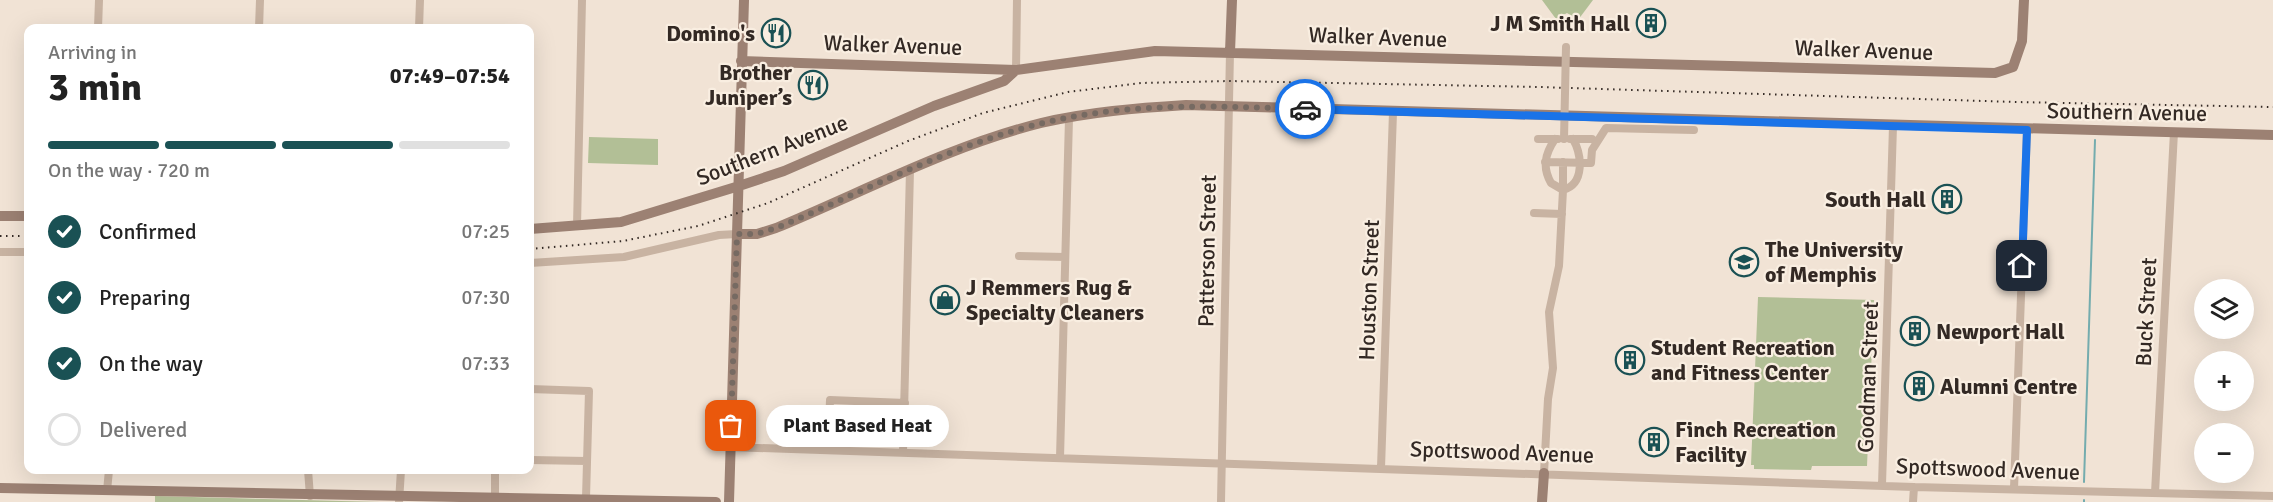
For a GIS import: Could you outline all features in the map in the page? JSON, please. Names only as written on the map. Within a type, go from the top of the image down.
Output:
[{"type":"street","points":[[98,24],[99,0]]},
{"type":"street","points":[[259,24],[260,0]]},
{"type":"street","points":[[419,24],[420,0]]},
{"type":"street","points":[[577,226],[582,0]]},
{"type":"street","points":[[729,502],[744,0]]},
{"type":"street","points":[[1016,70],[1017,0]]},
{"type":"street","name":"Patterson Street","points":[[1221,502],[1232,0]]},
{"type":"street","name":"Walker Avenue","points":[[741,61],[1016,70],[1144,52],[1230,52],[1995,73],[2013,66],[2022,41],[2024,0]]},
{"type":"street","points":[[1563,190],[1551,183],[1545,162],[1548,150],[1559,139],[1566,47]]},
{"type":"street","name":"Southern Avenue","points":[[534,229],[621,222],[739,186],[784,171],[934,105],[1004,81],[1016,70]]},
{"type":"street","name":"Southern Avenue","points":[[534,263],[624,257],[719,235],[757,234],[776,228],[909,170],[998,136],[1069,118],[1146,107],[1228,106],[2027,130],[2073,128],[2273,135]]},
{"type":"street","name":"Houston Street","points":[[1381,468],[1393,112]]},
{"type":"street","points":[[1060,458],[1069,118]]},
{"type":"street","name":"Goodman Street","points":[[1882,485],[1893,126]]},
{"type":"street","points":[[1545,162],[1591,163],[1592,150],[1606,128],[1694,130]]},
{"type":"street","points":[[2014,489],[2027,130]]},
{"type":"street","name":"Buck Street","points":[[2155,493],[2174,132]]},
{"type":"street","points":[[1538,139],[1592,139]]},
{"type":"street","points":[[1563,190],[1577,179],[1580,163],[1579,150],[1573,139]]},
{"type":"street","points":[[1542,502],[1548,399],[1553,368],[1549,312],[1559,266],[1563,162]]},
{"type":"street","points":[[903,453],[909,170]]},
{"type":"street","points":[[1534,213],[1562,214]]},
{"type":"street","points":[[0,216],[24,216]]},
{"type":"street","points":[[0,252],[24,252]]},
{"type":"street","points":[[1019,256],[1065,257]]},
{"type":"street","points":[[534,390],[589,391],[586,498]]},
{"type":"street","points":[[828,450],[830,400],[905,403]]},
{"type":"street","name":"Spottswood Avenue","points":[[730,447],[1914,487],[2273,496]]},
{"type":"street","points":[[534,460],[587,461]]},
{"type":"street","points":[[107,491],[109,474]]},
{"type":"street","points":[[309,474],[317,498]]},
{"type":"street","points":[[399,499],[400,474]]},
{"type":"street","points":[[495,474],[495,498]]},
{"type":"street","points":[[1913,502],[1914,487]]},
{"type":"street","points":[[0,488],[317,498],[586,498],[716,502]]},
{"type":"green space","points":[[1542,0],[1593,0],[1578,20],[1567,13],[1556,19]]},
{"type":"green space","points":[[589,137],[658,139],[658,165],[588,163]]},
{"type":"green space","points":[[1758,297],[1874,300],[1867,466],[1812,466],[1811,470],[1754,469],[1754,465],[1751,465]]},
{"type":"green space","points":[[155,496],[380,502],[155,502]]},
{"type":"waterway","points":[[2084,482],[2095,140]]},
{"type":"railway","points":[[534,249],[623,241],[698,226],[768,203],[908,141],[983,113],[1068,92],[1141,83],[1229,81],[1539,87],[2015,102],[2273,107]]},
{"type":"railway","points":[[0,236],[24,236]]},
{"type":"way so far","points":[[731,426],[737,234],[757,234],[776,228],[968,146],[1041,123],[1110,111],[1166,106],[1305,109]]},
{"type":"place","name":"J M Smith Hall","points":[[1651,23]]},
{"type":"place","name":"Domino's","points":[[776,33]]},
{"type":"place","name":"Brother Juniper’s","points":[[813,85]]},
{"type":"place","name":"South Hall","points":[[1947,199]]},
{"type":"place","name":"The University of Memphis","points":[[1744,262]]},
{"type":"place","name":"J Remmers Rug & Specialty Cleaners","points":[[945,300]]},
{"type":"place","name":"Newport Hall","points":[[1915,331]]},
{"type":"place","name":"Student Recreation and Fitness Center","points":[[1630,360]]},
{"type":"place","name":"Alumni Centre","points":[[1919,386]]},
{"type":"place","name":"Plant Based Heat","points":[[731,426]]},
{"type":"place","name":"Finch Recreation Facility","points":[[1654,442]]},
{"type":"route","points":[[1305,109],[2027,130],[2022,266]]}]
